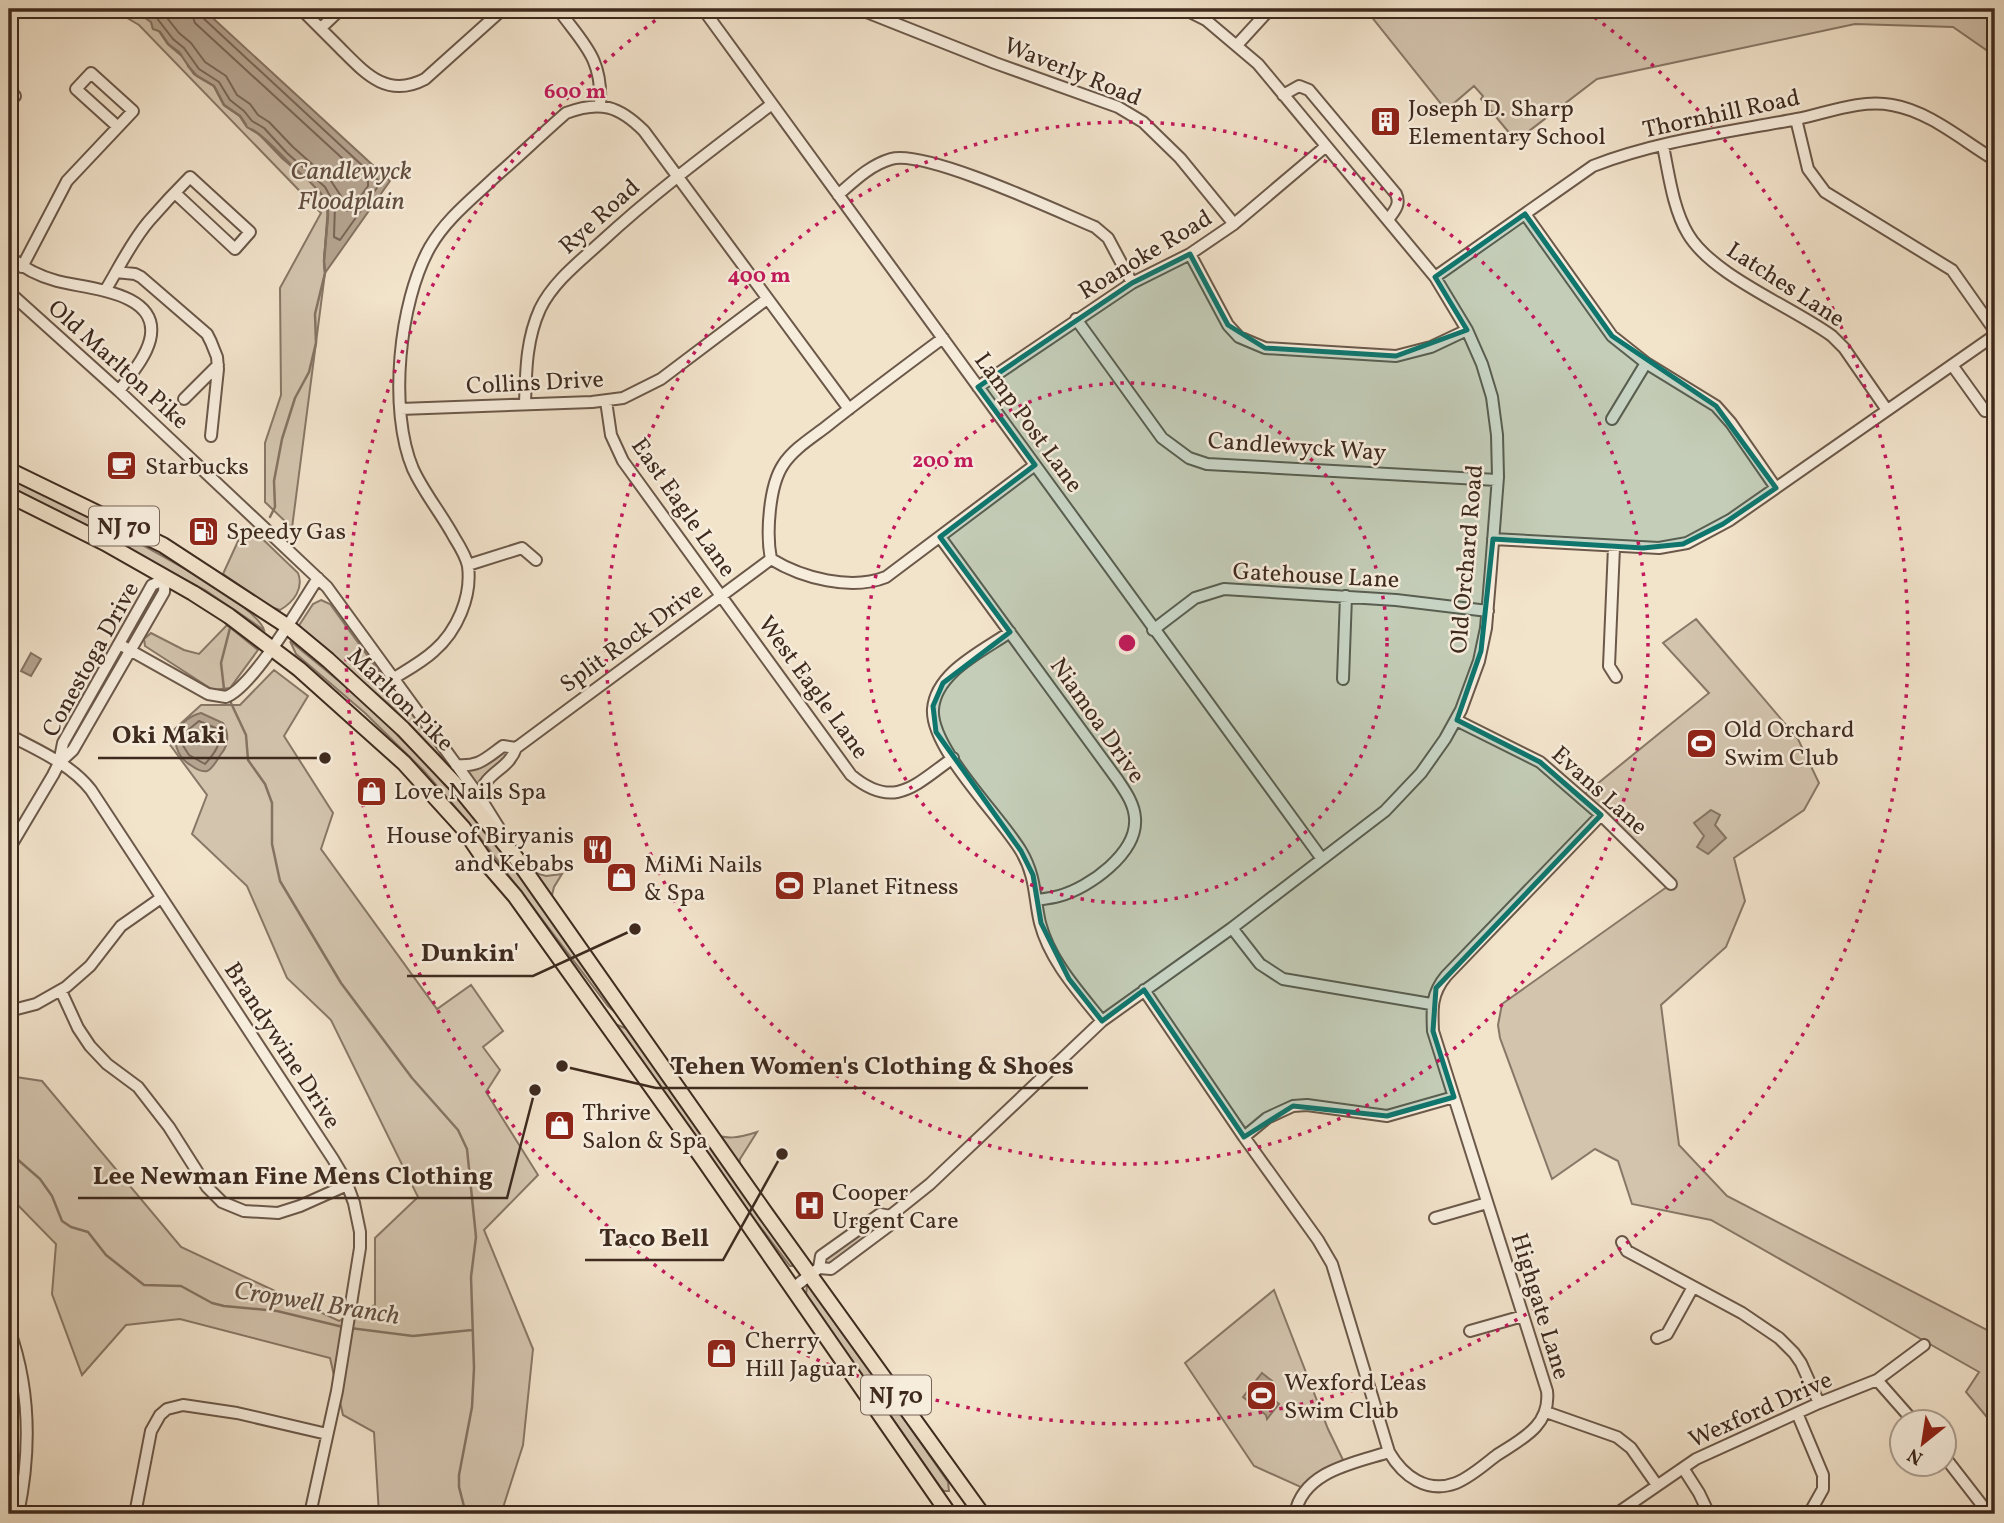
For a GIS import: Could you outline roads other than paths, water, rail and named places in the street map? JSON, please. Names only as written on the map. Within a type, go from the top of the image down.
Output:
[{"type":"highway","name":"Marlton Pike","points":[[9,470],[163,545],[287,626],[403,729],[459,788],[516,858],[634,1027],[815,1271],[982,1514]]},
{"type":"highway","name":"Marlton Pike","points":[[9,495],[229,615],[326,691],[404,764],[463,828],[489,866],[515,896],[793,1288],[949,1514]]},
{"type":"highway","points":[[593,1004],[610,1020],[634,1027]]},
{"type":"street","points":[[301,9],[376,80],[402,86],[414,85],[425,79],[503,9]]},
{"type":"street","points":[[321,28],[341,9]]},
{"type":"street","points":[[558,9],[598,67],[600,106]]},
{"type":"street","name":"Lamp Post Lane","points":[[703,9],[1322,859]]},
{"type":"street","name":"Waverly Road","points":[[859,9],[995,63],[1118,107],[1143,122],[1180,158],[1234,224]]},
{"type":"street","name":"Old Orchard Road","points":[[793,1288],[815,1271],[821,1256],[880,1214],[890,1216],[930,1184],[1102,1021],[1232,928],[1385,811],[1401,796],[1437,751],[1456,720],[1477,670],[1488,611],[1497,480],[1497,435],[1494,409],[1482,364],[1467,330],[1435,276],[1325,147],[1288,91],[1206,20],[1184,9]]},
{"type":"street","points":[[1237,45],[1270,9]]},
{"type":"street","points":[[22,267],[67,181],[118,127],[133,111],[92,73],[76,89],[118,127]]},
{"type":"street","points":[[1288,91],[1299,86],[1309,90],[1396,194],[1397,208],[1388,220]]},
{"type":"street","points":[[9,90],[15,96],[9,102]]},
{"type":"street","name":"Rye Road","points":[[525,404],[531,331],[553,289],[647,199],[772,104]]},
{"type":"street","name":"Thornhill Road","points":[[1435,276],[1593,166],[1613,158],[1663,146],[1867,104],[1893,105],[1922,115],[1995,160]]},
{"type":"street","points":[[394,678],[433,652],[454,627],[465,598],[468,565],[453,534],[428,498],[413,467],[404,439],[399,382],[410,299],[421,266],[438,235],[454,215],[566,113],[582,107],[600,106],[618,111],[644,131],[849,409]]},
{"type":"street","points":[[1493,538],[1614,547],[1659,548],[1687,543],[1723,524],[1776,488],[1995,333],[1952,270],[1825,192],[1808,169],[1796,119]]},
{"type":"street","name":"Latches Lane","points":[[1663,146],[1680,215],[1698,248],[1717,266],[1832,336],[1844,348],[1887,410]]},
{"type":"street","name":"Roanoke Road","points":[[978,387],[1132,283],[1190,254],[1234,224],[1325,147]]},
{"type":"street","points":[[838,195],[875,165],[892,158],[904,156],[933,163],[1095,227],[1108,238],[1132,283]]},
{"type":"street","points":[[105,291],[148,222],[175,193],[190,177],[250,232],[235,249],[175,193]]},
{"type":"street","points":[[1525,214],[1612,337],[1646,363],[1716,406],[1776,488]]},
{"type":"street","points":[[1190,254],[1228,325],[1239,337],[1265,348],[1396,356],[1431,347],[1467,330]]},
{"type":"street","points":[[9,256],[22,267],[47,278],[105,291],[131,299],[138,305],[151,329],[145,352],[119,391]]},
{"type":"street","points":[[117,272],[141,277],[207,334],[218,365],[211,436]]},
{"type":"street","name":"Old Marlton Pike","points":[[9,292],[119,391],[340,601],[479,796],[516,858]]},
{"type":"street","name":"Collins Drive","points":[[400,409],[606,401],[623,398],[661,379],[767,299]]},
{"type":"street","name":"Candlewyck Way","points":[[1076,319],[1163,438],[1189,458],[1207,464],[1497,480]]},
{"type":"street","points":[[943,338],[789,456],[775,484],[767,542],[771,559],[788,569],[827,580],[863,583],[886,577],[1035,466]]},
{"type":"street","points":[[1612,419],[1646,363]]},
{"type":"street","points":[[184,399],[218,365]]},
{"type":"street","points":[[1952,365],[1985,411]]},
{"type":"street","name":"East Eagle Lane","points":[[606,401],[616,449],[721,596]]},
{"type":"street","name":"Niamoa Drive","points":[[940,537],[1117,779],[1133,807],[1135,820],[1128,846],[1119,858],[1077,889],[1037,900]]},
{"type":"street","points":[[1614,547],[1609,666],[1616,677]]},
{"type":"street","points":[[468,565],[522,548],[536,559]]},
{"type":"street","name":"Split Rock Drive","points":[[479,796],[489,777],[512,760],[516,748],[771,559]]},
{"type":"street","points":[[119,644],[208,694],[220,697],[235,692],[272,649],[318,578]]},
{"type":"street","name":"Conestoga Drive","points":[[9,849],[58,763],[63,743],[152,585],[164,579],[164,592],[131,651],[73,750],[58,763]]},
{"type":"street","name":"Gatehouse Lane","points":[[1153,630],[1195,598],[1224,589],[1346,596],[1488,611]]},
{"type":"street","name":"West Eagle Lane","points":[[721,596],[851,775],[865,787],[879,793],[908,791],[953,758]]},
{"type":"street","points":[[1343,679],[1346,596]]},
{"type":"street","points":[[1010,632],[952,673],[937,694],[933,706],[936,732],[1021,851],[1033,875],[1041,923],[1053,956],[1102,1021]]},
{"type":"street","name":"Evans Lane","points":[[1456,720],[1540,762],[1601,815],[1671,884]]},
{"type":"street","name":"Brandywine Drive","points":[[9,735],[85,781],[287,1088],[347,1185],[357,1213],[360,1248],[337,1391],[310,1514]]},
{"type":"street","name":"Split Rock Drive","points":[[456,765],[480,764],[503,746],[516,748]]},
{"type":"street","points":[[1232,928],[1260,964],[1283,979],[1431,1004],[1442,981],[1601,815]]},
{"type":"street","points":[[9,1011],[36,1004],[61,991],[90,966],[121,926],[161,898]]},
{"type":"street","name":"Highgate Lane","points":[[1144,990],[1332,1264],[1389,1452],[1398,1467],[1411,1478],[1425,1484],[1441,1486],[1458,1482],[1533,1431],[1546,1412],[1546,1391],[1433,1031],[1431,1004]]},
{"type":"street","points":[[61,991],[78,1028],[90,1046],[107,1064],[138,1087],[169,1127],[207,1187],[222,1202],[244,1211],[278,1213],[347,1185]]},
{"type":"street","points":[[1244,1137],[1267,1118],[1293,1106],[1307,1105],[1387,1116],[1454,1097]]},
{"type":"street","points":[[1435,1218],[1487,1203]]},
{"type":"street","name":"Old Orchard Road","points":[[815,1271],[831,1269],[841,1262],[890,1226],[890,1216]]},
{"type":"street","points":[[1622,1242],[1627,1251],[1742,1314],[1779,1338],[1801,1363],[1819,1403]]},
{"type":"street","points":[[1657,1338],[1667,1334],[1693,1287]]},
{"type":"street","points":[[1471,1331],[1523,1316]]},
{"type":"street","points":[[9,1329],[21,1370],[28,1426],[26,1466],[18,1514]]},
{"type":"street","name":"Wexford Drive","points":[[1616,1514],[1683,1468],[1722,1447],[1819,1403],[1877,1380],[1924,1345]]},
{"type":"street","points":[[1877,1380],[1902,1408]]},
{"type":"street","points":[[135,1514],[151,1431],[160,1415],[167,1409],[183,1405],[226,1411],[275,1420],[327,1434]]},
{"type":"street","points":[[1546,1412],[1617,1437],[1631,1448],[1657,1485]]},
{"type":"street","points":[[1797,1413],[1821,1471],[1823,1489],[1809,1514]]},
{"type":"street","points":[[1295,1514],[1305,1489],[1313,1482],[1346,1466],[1389,1452]]},
{"type":"street","points":[[1683,1468],[1709,1514]]},
{"type":"street","points":[[1958,1474],[1989,1514]]},
{"type":"water","name":"Candlewyck Floodplain","points":[[133,9],[203,9],[390,181],[325,273],[328,215],[325,198],[259,134],[247,127],[240,116],[224,105],[214,86],[194,74],[179,52],[168,44],[159,31],[153,29],[151,22]]},
{"type":"water","points":[[31,653],[41,659],[31,676],[21,671]]},
{"type":"water","points":[[201,713],[223,723],[227,735],[224,750],[207,771],[201,771],[184,760],[176,744],[176,736],[184,722]]},
{"type":"water","points":[[1711,810],[1720,815],[1715,825],[1726,838],[1708,854],[1697,847],[1704,836],[1694,823]]},
{"type":"water","points":[[1262,1373],[1272,1381],[1264,1392],[1279,1404],[1267,1419],[1266,1415],[1243,1397]]},
{"type":"waterway","points":[[160,32],[168,44],[181,55]]},
{"type":"waterway","points":[[188,66],[197,76],[214,86],[224,105],[240,116],[246,125]]},
{"type":"waterway","points":[[251,129],[303,176]]},
{"type":"waterway","points":[[270,517],[275,507],[274,481],[282,439],[295,398],[309,372],[316,343],[315,314],[325,273],[328,215],[327,202],[318,190]]},
{"type":"waterway","points":[[224,689],[221,663],[230,628]]},
{"type":"waterway","points":[[231,703],[246,735],[248,760],[265,784],[272,803],[272,844],[280,881],[341,983],[412,1078],[458,1130],[467,1149],[476,1237],[471,1277],[474,1368],[472,1407],[459,1475],[459,1487],[466,1514]]},
{"type":"waterway","name":"Cropwell Branch","points":[[9,1152],[40,1179],[52,1196],[62,1221],[88,1232],[106,1255],[144,1285],[181,1286],[212,1303],[277,1311],[343,1327]]},
{"type":"waterway","name":"Cropwell Branch","points":[[350,1328],[413,1336],[472,1330]]},
{"type":"place","name":"Joseph D. Sharp Elementary School","points":[[1385,122]]},
{"type":"place","name":"Starbucks","points":[[122,466]]},
{"type":"place","name":"Speedy Gas","points":[[203,531]]},
{"type":"place","name":"Old Orchard Swim Club","points":[[1701,743]]},
{"type":"place","name":"Oki Maki","points":[[325,758]]},
{"type":"place","name":"Love Nails Spa","points":[[371,791]]},
{"type":"place","name":"House of Biryanis and Kebabs","points":[[597,849]]},
{"type":"place","name":"MiMi Nails & Spa","points":[[621,878]]},
{"type":"place","name":"Planet Fitness","points":[[789,886]]},
{"type":"place","name":"Dunkin'","points":[[635,929]]},
{"type":"place","name":"Tehen Women's Clothing & Shoes","points":[[562,1066]]},
{"type":"place","name":"Lee Newman Fine Mens Clothing","points":[[535,1090]]},
{"type":"place","name":"Thrive Salon & Spa","points":[[559,1126]]},
{"type":"place","name":"Taco Bell","points":[[782,1154]]},
{"type":"place","name":"Cooper Urgent Care","points":[[809,1206]]},
{"type":"place","name":"Cherry Hill Jaguar","points":[[722,1354]]},
{"type":"place","name":"Wexford Leas Swim Club","points":[[1261,1396]]}]
